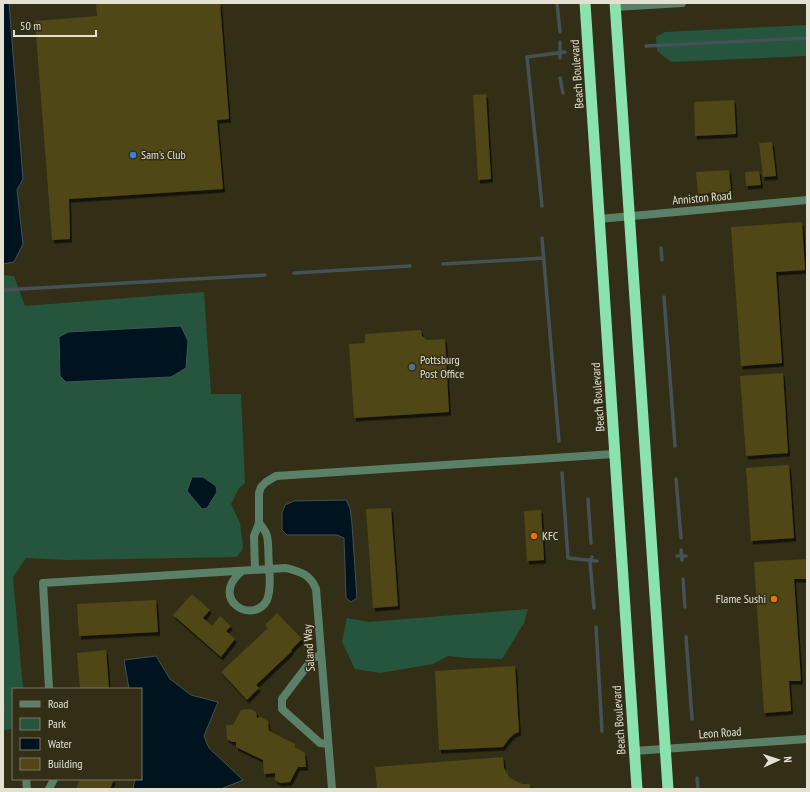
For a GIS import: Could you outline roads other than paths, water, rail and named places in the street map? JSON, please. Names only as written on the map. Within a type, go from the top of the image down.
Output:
[{"type":"highway","name":"Beach Boulevard","points":[[585,3],[637,789]]},
{"type":"highway","points":[[615,5],[668,789]]},
{"type":"street","points":[[615,5],[682,3]]},
{"type":"street","name":"Anniston Road","points":[[599,219],[807,200]]},
{"type":"street","points":[[255,570],[254,536],[259,523],[259,493],[261,487],[266,482],[276,476],[614,454]]},
{"type":"street","points":[[242,571],[232,582],[230,588],[232,601],[243,610],[257,609],[267,600],[270,586],[267,535],[259,523]]},
{"type":"street","name":"Saland Way","points":[[49,688],[43,583],[286,568],[298,571],[307,575],[313,581],[316,589],[332,789]]},
{"type":"street","points":[[322,656],[314,657],[282,698],[282,709],[320,743],[328,744]]},
{"type":"street","name":"Leon Road","points":[[634,751],[807,739]]},
{"type":"street","points":[[49,789],[54,780]]},
{"type":"water","points":[[3,3],[9,3],[23,179],[17,190],[23,244],[14,262],[3,264]]},
{"type":"water","points":[[181,326],[188,341],[186,368],[171,377],[66,382],[60,376],[59,337],[68,332]]},
{"type":"water","points":[[192,477],[203,477],[216,486],[217,492],[207,508],[202,509],[187,491]]},
{"type":"water","points":[[346,500],[350,508],[352,524],[357,598],[351,602],[346,598],[344,538],[337,535],[287,535],[282,530],[282,513],[285,505],[294,501]]},
{"type":"water","points":[[156,656],[170,679],[191,695],[218,702],[204,736],[209,748],[243,780],[221,789],[133,789],[135,780],[142,780],[142,688],[129,688],[124,660]]},
{"type":"waterway","points":[[557,3],[560,32]]},
{"type":"waterway","points":[[646,46],[807,38]]},
{"type":"waterway","points":[[560,42],[560,58]]},
{"type":"waterway","points":[[542,206],[527,57],[565,52]]},
{"type":"waterway","points":[[560,78],[563,93]]},
{"type":"waterway","points":[[542,238],[559,441]]},
{"type":"waterway","points":[[661,248],[662,260]]},
{"type":"waterway","points":[[443,264],[544,258]]},
{"type":"waterway","points":[[294,273],[410,266]]},
{"type":"waterway","points":[[3,290],[265,275]]},
{"type":"waterway","points":[[664,297],[675,446]]},
{"type":"waterway","points":[[562,473],[568,558],[597,561]]},
{"type":"waterway","points":[[676,479],[681,538]]},
{"type":"waterway","points":[[588,499],[591,543]]},
{"type":"waterway","points":[[681,550],[682,560]]},
{"type":"waterway","points":[[677,556],[686,556]]},
{"type":"waterway","points":[[592,557],[590,561],[594,608]]},
{"type":"waterway","points":[[683,579],[685,607]]},
{"type":"waterway","points":[[596,627],[602,731]]},
{"type":"waterway","points":[[686,637],[692,719]]},
{"type":"waterway","points":[[3,704],[3,711]]},
{"type":"waterway","points":[[697,778],[698,789]]},
{"type":"place","name":"Sam's Club","points":[[133,155]]},
{"type":"place","name":"Pottsburg Post Office","points":[[412,367]]},
{"type":"place","name":"KFC","points":[[534,536]]},
{"type":"place","name":"Flame Sushi","points":[[774,599]]}]
